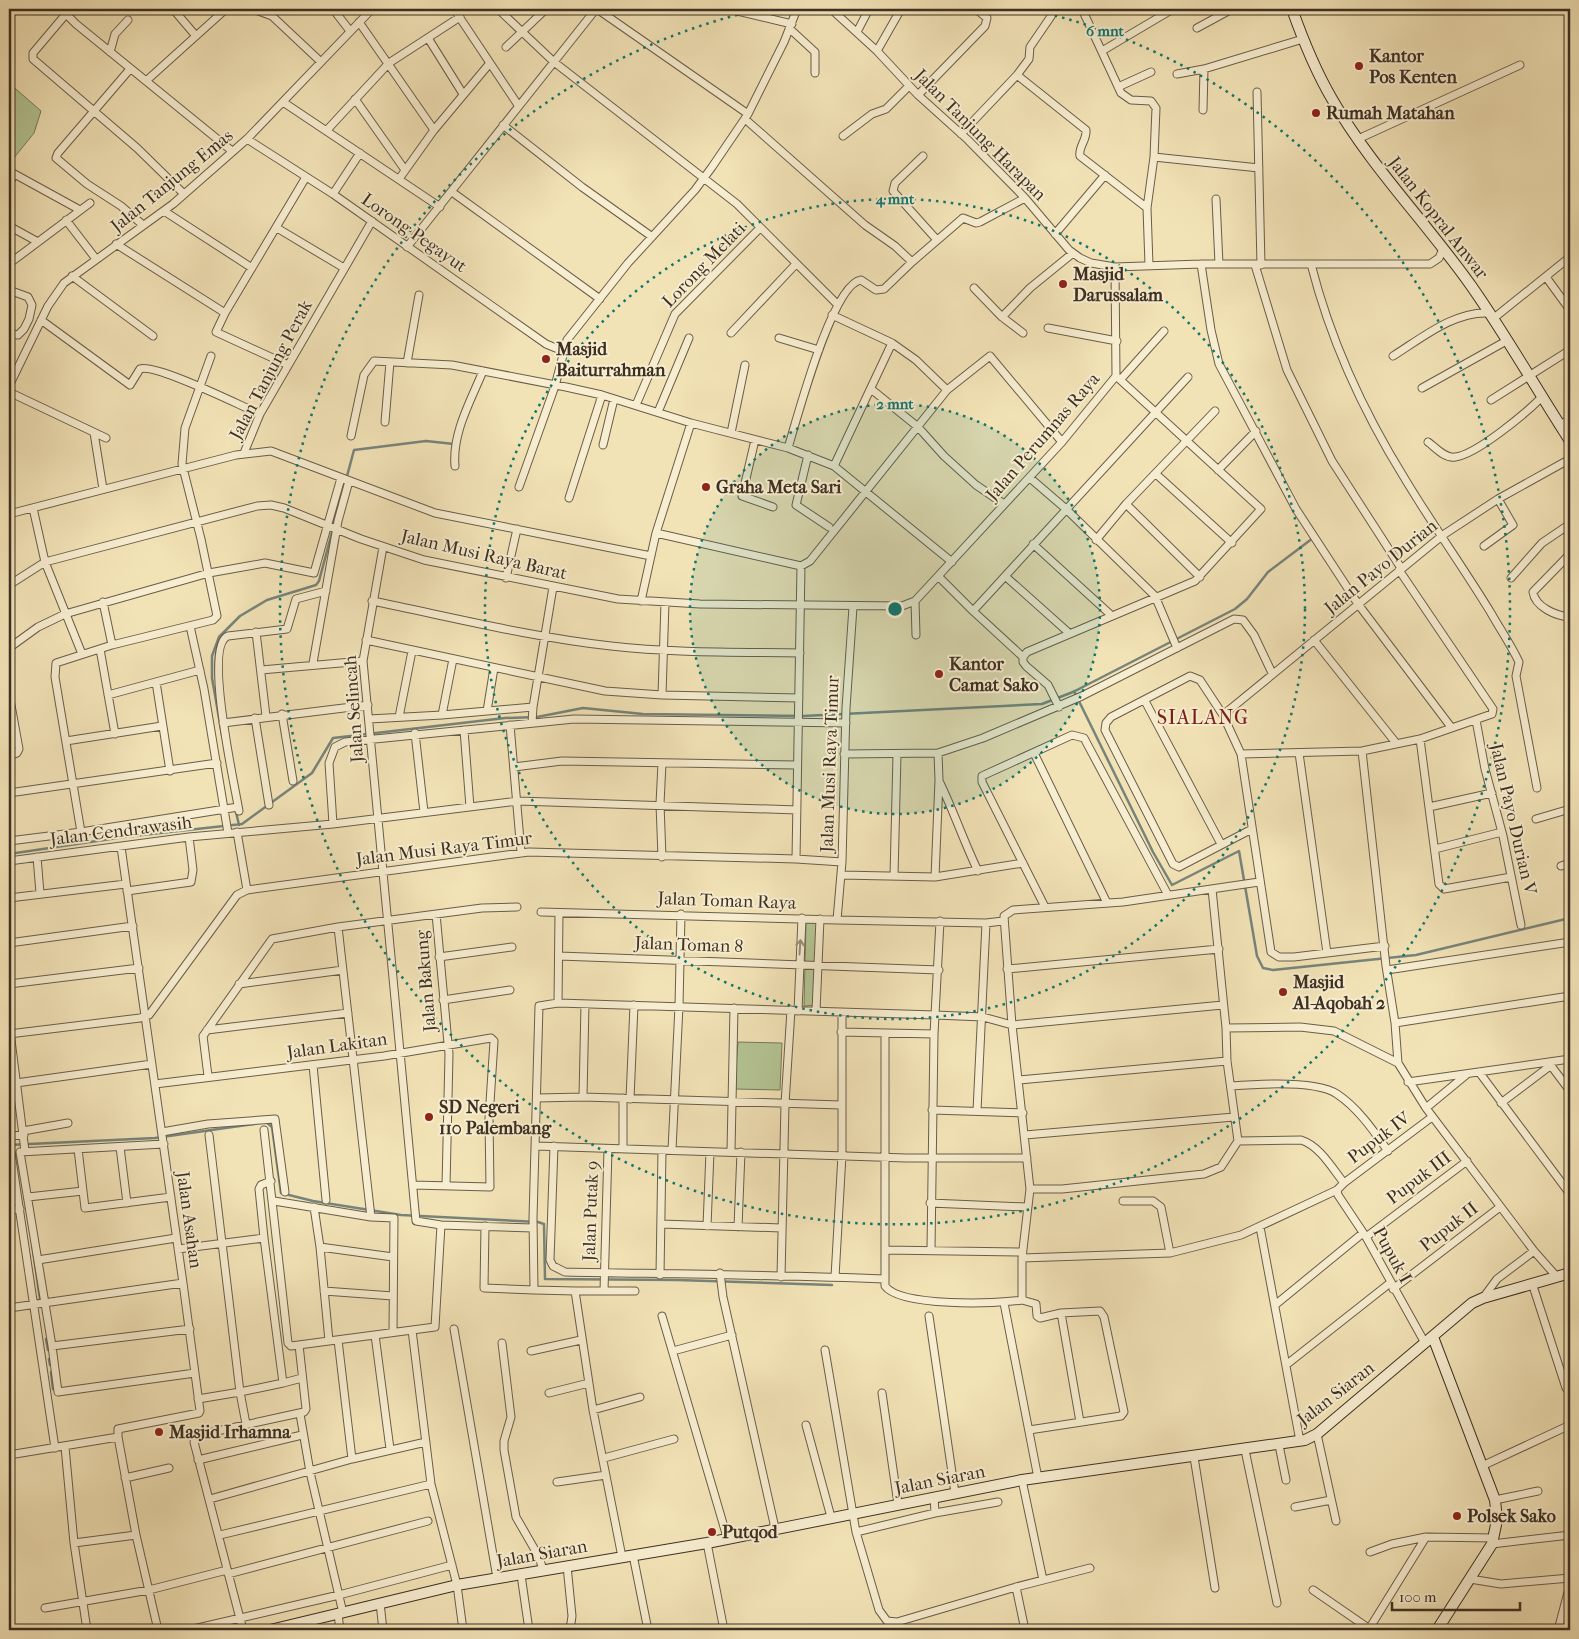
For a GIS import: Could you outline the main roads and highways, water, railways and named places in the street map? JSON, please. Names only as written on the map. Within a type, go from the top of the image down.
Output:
[{"type":"waterway","points":[[222,735],[212,678],[212,656],[219,637],[240,616],[267,600],[316,585],[319,581],[354,450],[426,441],[454,444]]},
{"type":"waterway","points":[[9,854],[124,837],[242,824],[312,773],[333,738],[505,718],[537,717],[583,708],[643,714],[803,716],[1042,704],[1073,692],[1235,609],[1247,599],[1268,572],[1313,538]]},
{"type":"waterway","points":[[1074,691],[1153,852],[1172,885],[1239,851],[1257,956],[1263,968],[1273,970],[1416,955],[1570,918]]},
{"type":"waterway","points":[[236,812],[239,825]]},
{"type":"waterway","points":[[266,1122],[272,1127],[281,1193],[313,1201],[401,1215],[538,1222],[544,1224],[545,1279],[677,1280],[832,1285]]},
{"type":"waterway","points":[[9,1145],[155,1138],[254,1124]]},
{"type":"waterway","points":[[32,1243],[40,1299]]},
{"type":"waterway","points":[[46,1339],[48,1350]]},
{"type":"waterway","points":[[49,1359],[50,1365]]},
{"type":"waterway","points":[[51,1372],[53,1389]]},
{"type":"place","name":"Kantor Pos Kenten","points":[[1359,66]]},
{"type":"place","name":"Rumah Matahan","points":[[1316,113]]},
{"type":"place","name":"Masjid Darussalam","points":[[1063,284]]},
{"type":"place","name":"Masjid Baiturrahman","points":[[546,359]]},
{"type":"place","name":"Graha Meta Sari","points":[[706,487]]},
{"type":"place","name":"Kantor Camat Sako","points":[[939,674]]},
{"type":"place","name":"Masjid Al-Aqobah 2","points":[[1283,992]]},
{"type":"place","name":"SD Negeri 110 Palembang","points":[[429,1117]]},
{"type":"place","name":"Masjid Irhamna","points":[[159,1432]]},
{"type":"place","name":"Polsek Sako","points":[[1457,1516]]},
{"type":"place","name":"Putqod","points":[[712,1532]]},
{"type":"district","name":"SIALANG","points":[[1203,717]]}]
